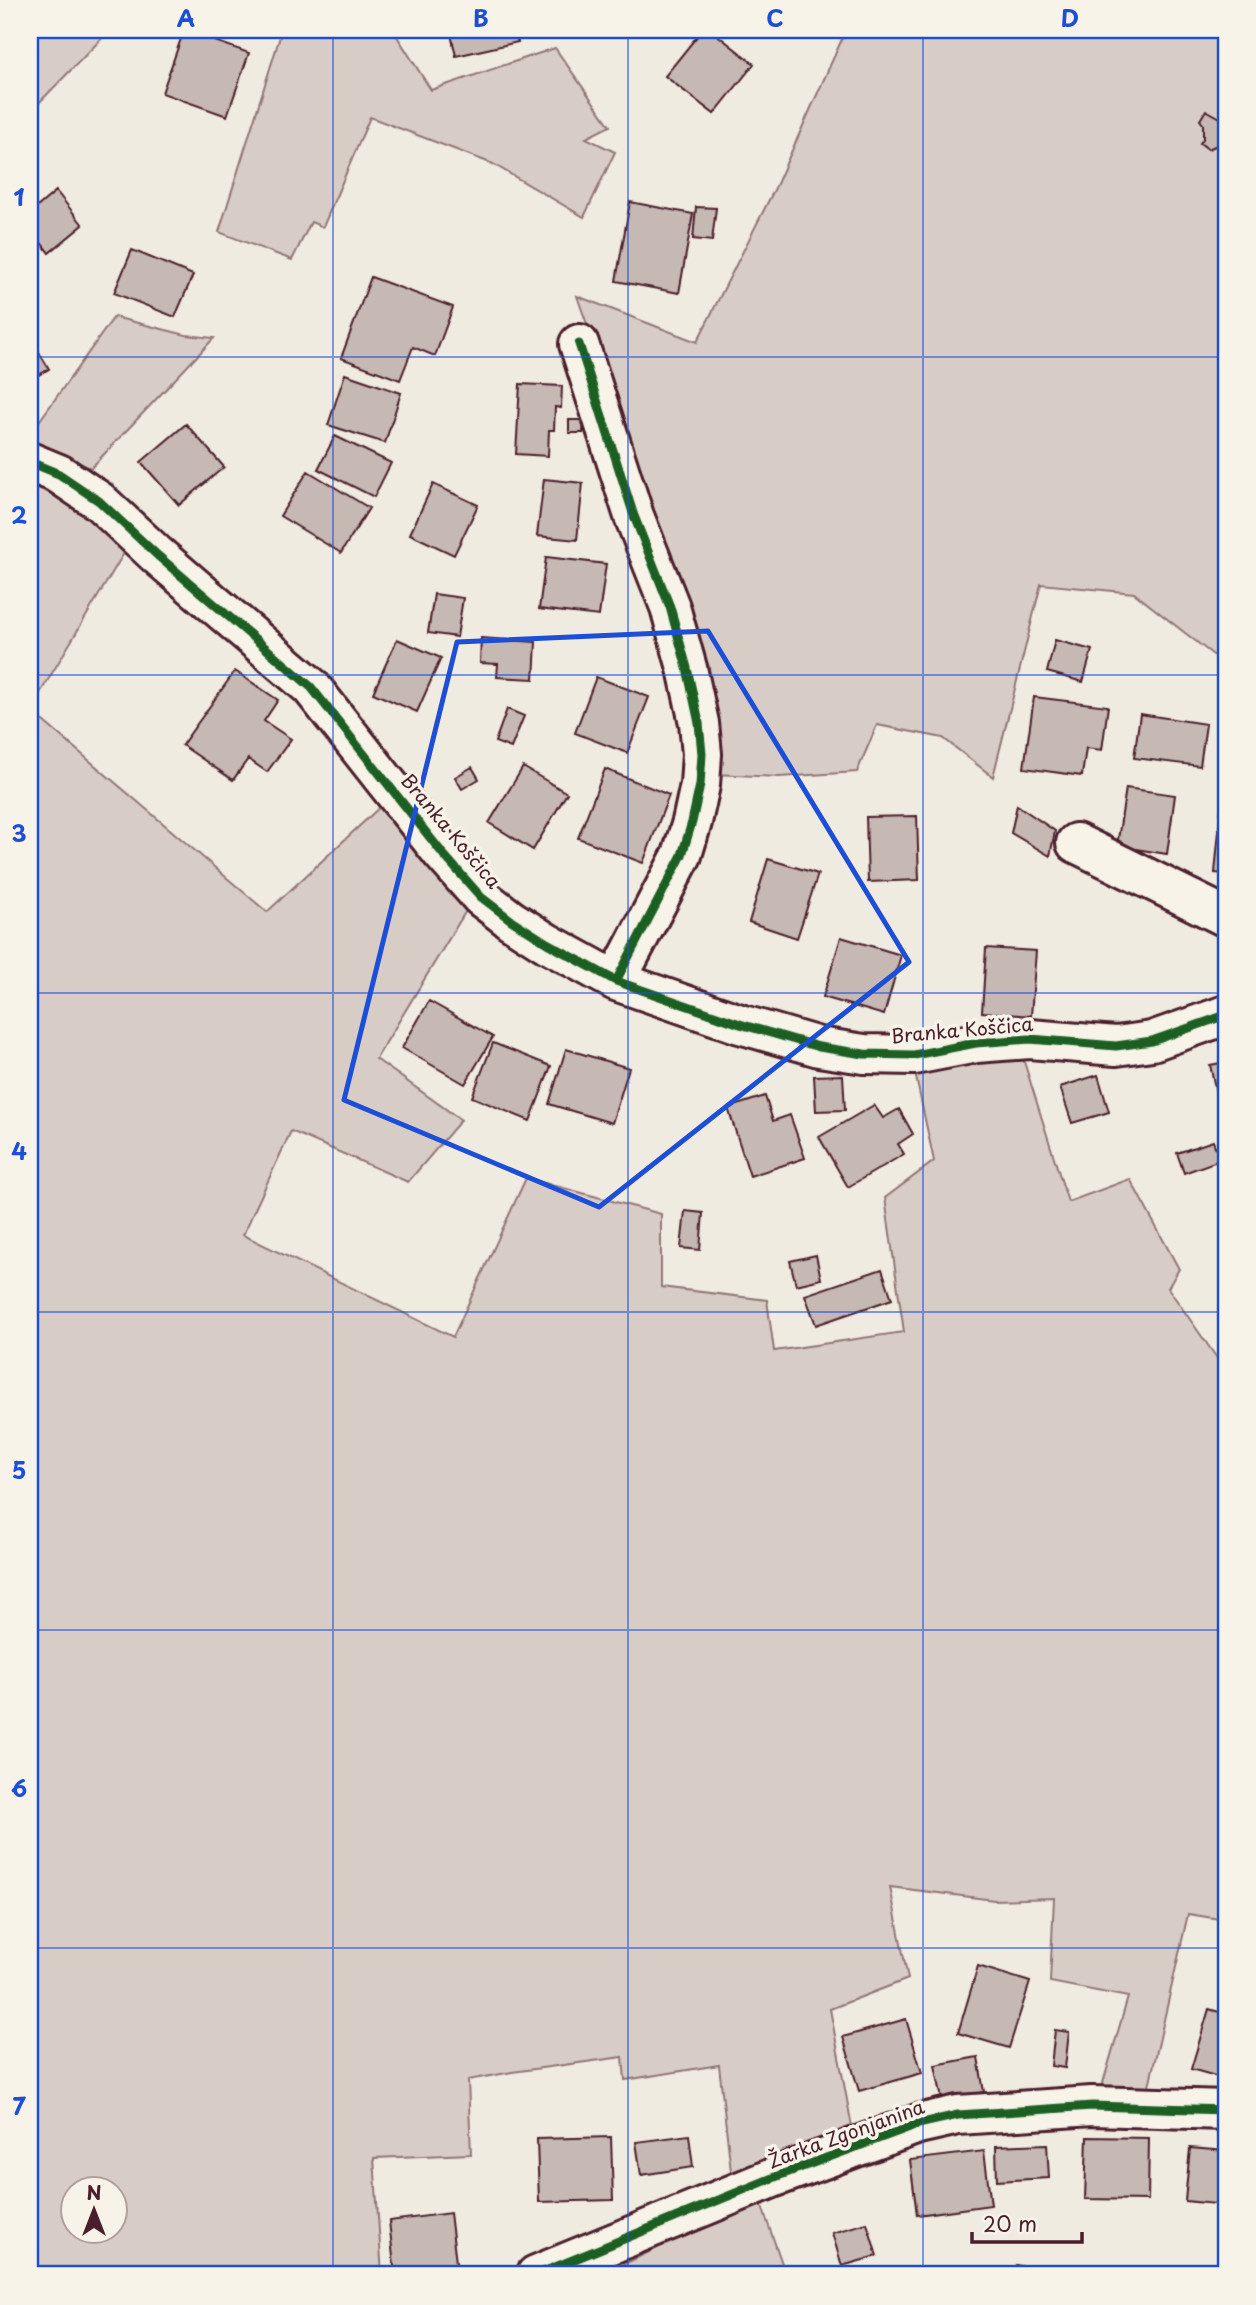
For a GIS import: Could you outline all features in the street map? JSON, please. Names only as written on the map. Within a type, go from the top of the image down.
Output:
[{"type":"street","points":[[579,344],[634,516],[670,607],[699,723],[702,754],[700,785],[682,855],[617,981]]},
{"type":"street","name":"Branka Koščica","points":[[30,462],[59,474],[99,501],[311,687],[443,854],[481,897],[538,937],[617,981],[806,1044],[864,1054],[914,1055],[976,1043],[1030,1039],[1116,1046],[1152,1041],[1226,1015]]},
{"type":"street","points":[[1076,843],[1226,917]]},
{"type":"street","name":"Žarka Zgonjanina","points":[[536,2275],[775,2177],[918,2124],[958,2115],[1092,2106],[1226,2110]]},
{"type":"highlighted area","points":[[708,631],[909,962],[599,1207],[344,1100],[457,642]]},
{"type":"shaded area","points":[[30,30],[110,30],[30,112]]},
{"type":"shaded area","points":[[282,30],[393,30],[431,90],[555,48],[610,126],[586,138],[615,152],[584,217],[493,164],[370,117],[323,227],[311,222],[292,260],[219,232]]},
{"type":"shaded area","points":[[846,30],[1226,30],[1226,665],[1134,593],[1041,584],[993,777],[943,738],[877,725],[857,772],[779,777],[715,774],[715,724],[709,667],[577,296],[697,342],[776,186]]},
{"type":"shaded area","points":[[114,317],[186,335],[214,338],[91,468],[30,443],[30,434]]},
{"type":"shaded area","points":[[30,476],[86,515],[124,553],[30,710]]},
{"type":"shaded area","points":[[30,710],[267,912],[382,805],[467,909],[376,1059],[461,1120],[408,1182],[291,1131],[243,1235],[453,1337],[526,1178],[661,1214],[661,1287],[767,1300],[774,1351],[904,1332],[885,1198],[934,1161],[914,1068],[1021,1052],[1068,1202],[1130,1179],[1179,1269],[1168,1288],[1226,1371],[1226,1920],[1188,1914],[1147,2095],[1101,2090],[1128,1997],[1050,1982],[1054,1898],[994,1900],[890,1887],[908,1979],[830,2009],[853,2132],[732,2180],[719,2065],[625,2080],[623,2057],[468,2080],[471,2154],[374,2158],[382,2275],[30,2275]]},
{"type":"shaded area","points":[[759,2198],[786,2275],[602,2275]]},
{"type":"building","points":[[184,30],[249,53],[227,116],[162,93]]},
{"type":"building","points":[[450,30],[515,30],[518,42],[456,56]]},
{"type":"building","points":[[702,30],[711,30],[754,64],[714,114],[665,76]]},
{"type":"building","points":[[1206,110],[1224,120],[1222,143],[1208,149],[1200,143],[1203,139],[1203,124],[1200,120]]},
{"type":"building","points":[[56,191],[83,225],[49,253],[30,228],[30,213]]},
{"type":"building","points":[[630,202],[693,214],[679,293],[616,281]]},
{"type":"building","points":[[696,207],[716,208],[712,241],[693,239]]},
{"type":"building","points":[[132,250],[193,275],[175,317],[114,293]]},
{"type":"building","points":[[371,277],[453,307],[435,356],[413,347],[400,380],[341,358]]},
{"type":"building","points":[[30,337],[49,369],[30,380]]},
{"type":"building","points":[[345,374],[401,393],[385,443],[328,425]]},
{"type":"building","points":[[520,384],[562,386],[561,408],[555,407],[554,430],[549,430],[548,456],[516,454]]},
{"type":"building","points":[[569,420],[584,420],[583,433],[569,433]]},
{"type":"building","points":[[186,424],[224,467],[179,505],[141,462]]},
{"type":"building","points":[[335,436],[391,463],[374,497],[318,469]]},
{"type":"building","points":[[308,471],[369,508],[341,553],[280,516]]},
{"type":"building","points":[[544,479],[583,483],[577,540],[537,536]]},
{"type":"building","points":[[433,484],[478,505],[454,555],[410,534]]},
{"type":"building","points":[[546,557],[606,564],[599,616],[539,609]]},
{"type":"building","points":[[434,594],[463,598],[457,637],[428,633]]},
{"type":"building","points":[[481,638],[536,642],[534,679],[497,677],[498,664],[480,663]]},
{"type":"building","points":[[397,639],[441,658],[417,712],[373,693]]},
{"type":"building","points":[[1055,640],[1092,650],[1083,682],[1047,672]]},
{"type":"building","points":[[235,671],[278,700],[264,721],[291,739],[267,772],[248,759],[233,780],[182,745]]},
{"type":"building","points":[[596,677],[649,697],[627,753],[575,733]]},
{"type":"building","points":[[1034,697],[1108,706],[1102,750],[1086,748],[1082,776],[1024,768]]},
{"type":"building","points":[[507,709],[524,716],[511,748],[495,742]]},
{"type":"building","points":[[1140,714],[1206,724],[1200,766],[1134,758]]},
{"type":"building","points":[[472,767],[479,779],[462,789],[455,777]]},
{"type":"building","points":[[523,767],[567,793],[533,850],[489,823]]},
{"type":"building","points":[[605,769],[669,795],[643,863],[578,838]]},
{"type":"building","points":[[1126,788],[1175,795],[1167,854],[1117,846]]},
{"type":"building","points":[[1017,805],[1055,831],[1050,856],[1011,833]]},
{"type":"building","points":[[1221,809],[1226,809],[1226,874],[1215,873]]},
{"type":"building","points":[[917,816],[919,880],[868,882],[866,817]]},
{"type":"building","points":[[768,859],[818,874],[797,938],[749,922]]},
{"type":"building","points":[[841,937],[901,955],[884,1015],[823,997]]},
{"type":"building","points":[[986,948],[1036,951],[1031,1016],[982,1012]]},
{"type":"building","points":[[429,1001],[493,1037],[465,1084],[402,1048]]},
{"type":"building","points":[[493,1043],[551,1066],[530,1121],[472,1097]]},
{"type":"building","points":[[566,1049],[629,1068],[612,1123],[549,1104]]},
{"type":"building","points":[[1226,1062],[1226,1137],[1210,1065]]},
{"type":"building","points":[[843,1075],[845,1110],[816,1111],[814,1076]]},
{"type":"building","points":[[1098,1075],[1109,1112],[1072,1123],[1060,1087]]},
{"type":"building","points":[[765,1096],[773,1121],[790,1115],[805,1158],[750,1176],[728,1108]]},
{"type":"building","points":[[874,1105],[883,1118],[899,1109],[913,1134],[898,1144],[904,1154],[848,1187],[819,1137]]},
{"type":"building","points":[[1213,1141],[1220,1160],[1184,1173],[1177,1153]]},
{"type":"building","points":[[685,1211],[703,1213],[700,1250],[681,1248]]},
{"type":"building","points":[[816,1255],[821,1279],[796,1285],[790,1261]]},
{"type":"building","points":[[882,1269],[892,1299],[816,1325],[805,1295]]},
{"type":"building","points":[[978,1966],[1030,1982],[1009,2048],[958,2033]]},
{"type":"building","points":[[1209,2009],[1226,2014],[1226,2079],[1191,2069]]},
{"type":"building","points":[[906,2019],[922,2073],[859,2091],[843,2037]]},
{"type":"building","points":[[1055,2030],[1069,2032],[1065,2068],[1051,2066]]},
{"type":"building","points":[[978,2057],[984,2092],[942,2099],[935,2065]]},
{"type":"building","points":[[689,2135],[693,2167],[641,2175],[636,2142]]},
{"type":"building","points":[[611,2137],[613,2200],[539,2202],[537,2139]]},
{"type":"building","points":[[1087,2137],[1149,2138],[1148,2200],[1085,2199]]},
{"type":"building","points":[[1047,2144],[1049,2178],[997,2181],[996,2146]]},
{"type":"building","points":[[1190,2148],[1226,2151],[1226,2205],[1185,2201]]},
{"type":"building","points":[[984,2151],[991,2205],[917,2215],[910,2160]]},
{"type":"building","points":[[450,2213],[457,2271],[395,2275],[389,2221]]},
{"type":"building","points":[[867,2223],[877,2256],[842,2266],[832,2233]]},
{"type":"building","points":[[1016,2265],[1047,2273],[1013,2275]]},
{"type":"cycle path","points":[[579,344],[634,516],[670,607],[699,723],[702,754],[700,785],[682,855],[616,981]]},
{"type":"cycle path","points":[[30,462],[59,474],[99,501],[157,555],[311,687],[443,854],[481,897],[547,943],[616,981],[740,1024],[819,1047],[864,1054],[914,1055],[976,1043],[1030,1039],[1116,1046],[1152,1041],[1226,1015]]},
{"type":"cycle path","points":[[536,2275],[775,2177],[918,2124],[958,2115],[1092,2106],[1226,2110]]}]
